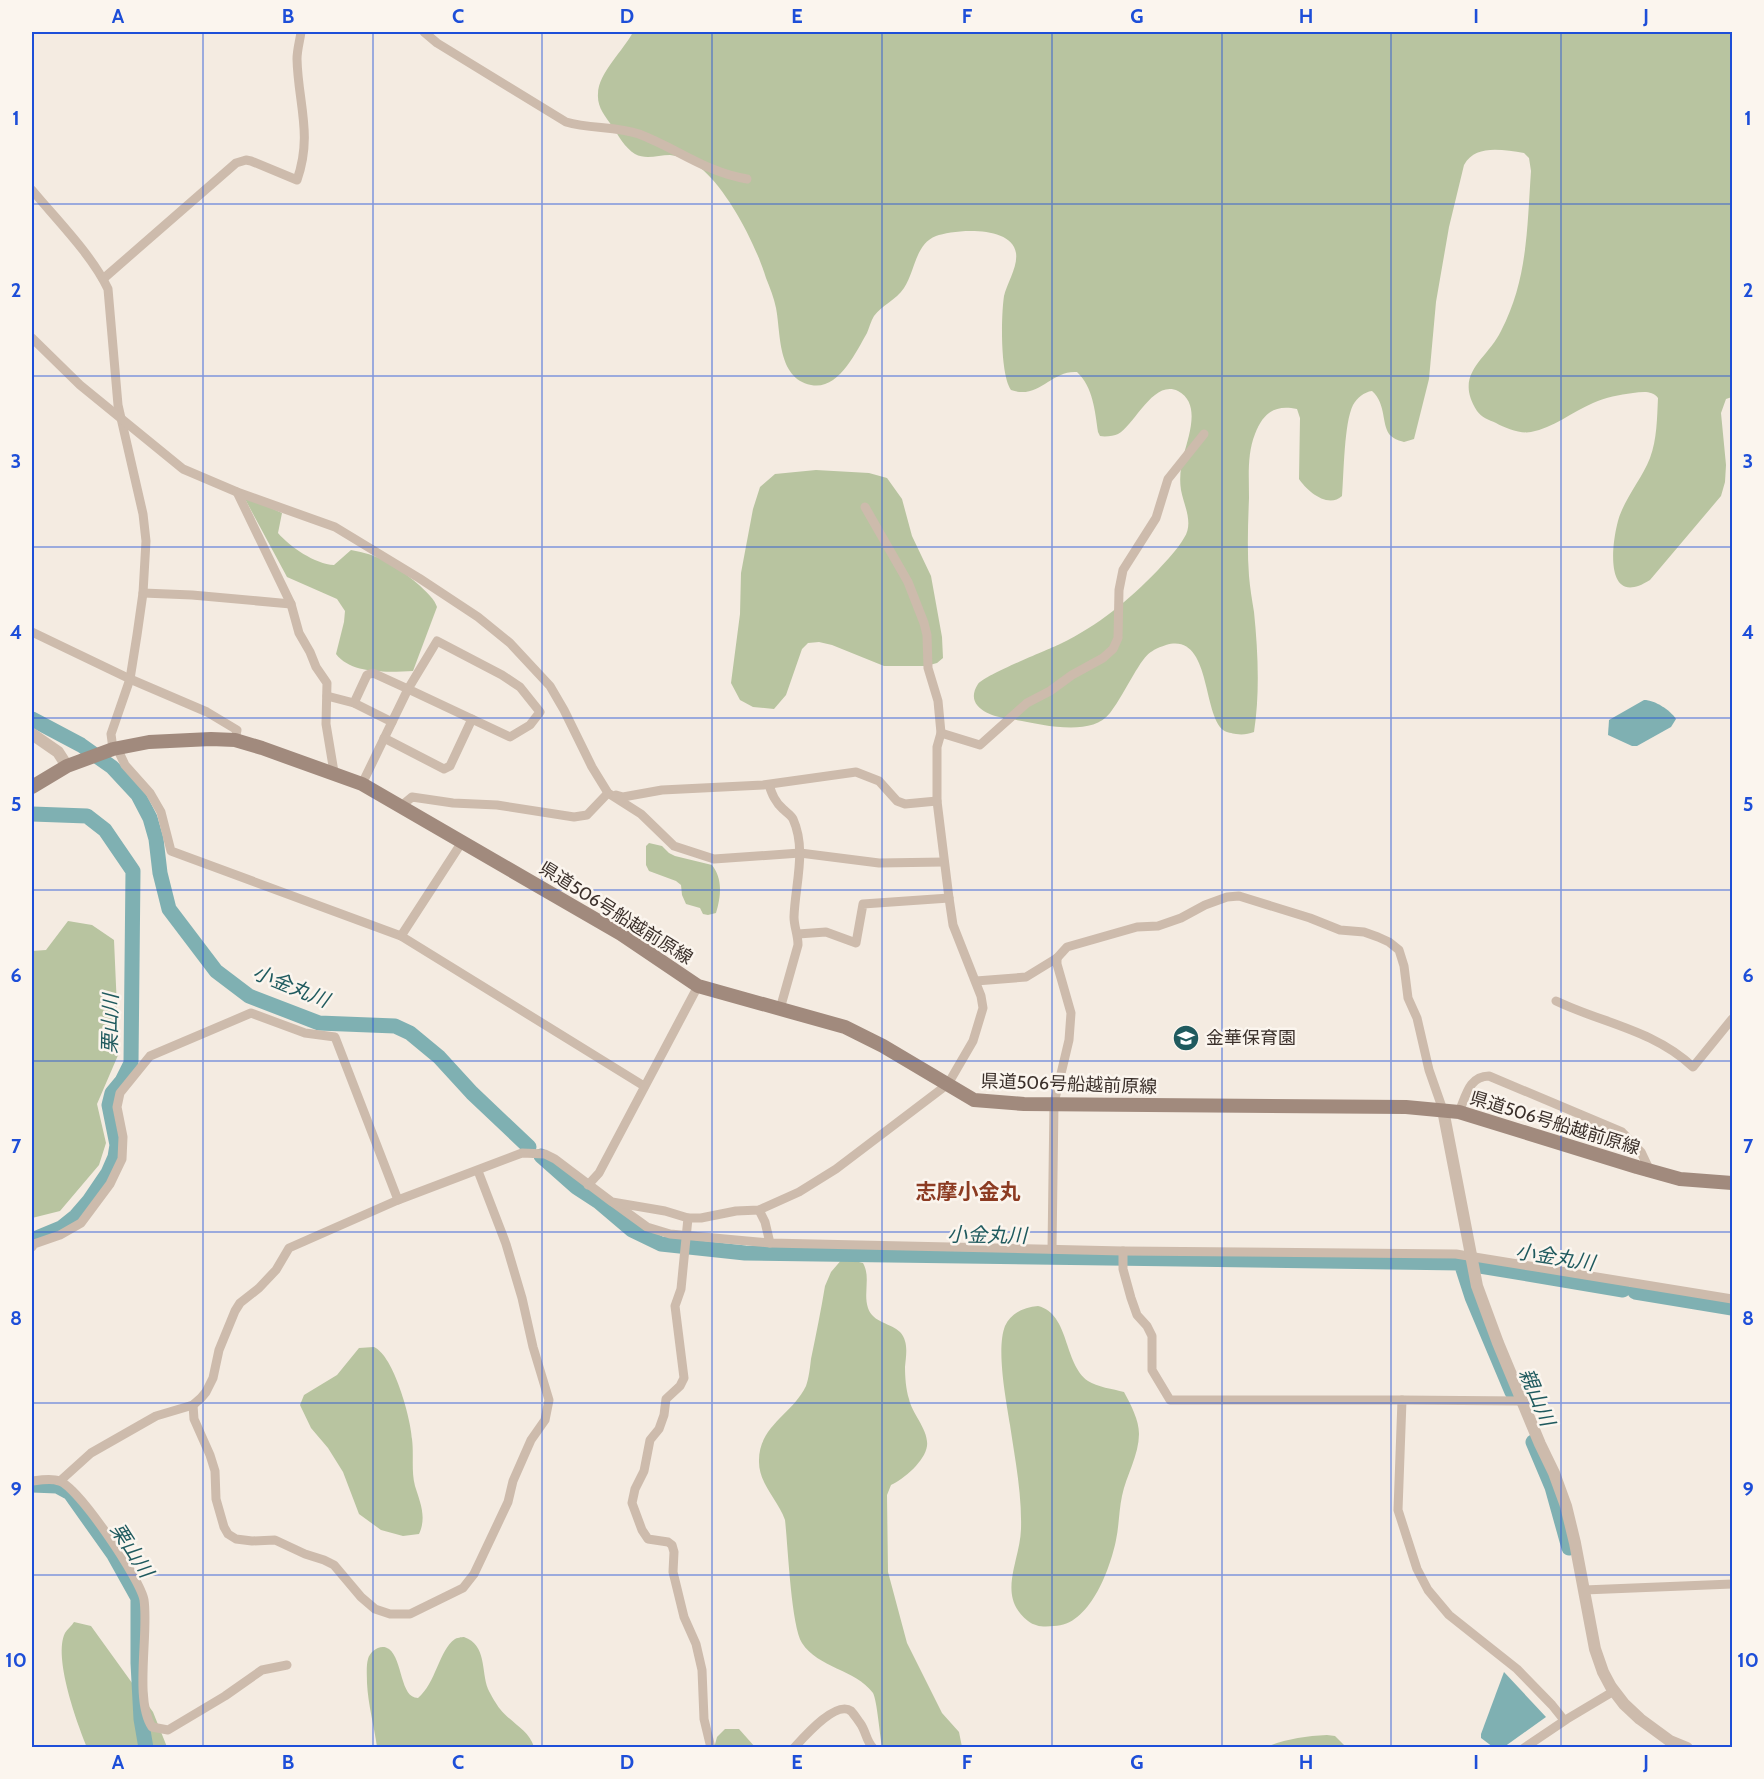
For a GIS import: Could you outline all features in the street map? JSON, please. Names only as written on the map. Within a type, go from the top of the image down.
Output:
[{"type":"main road","name":"県道506号船越前原線","points":[[32,787],[67,766],[115,748],[187,739],[235,740],[334,772],[362,784],[621,934],[698,986],[845,1027],[883,1046],[974,1100],[1024,1104],[1406,1107],[1443,1110],[1460,1112],[1680,1179],[1732,1183]]},
{"type":"street","points":[[103,279],[236,163],[251,161],[297,180],[302,165],[305,142],[297,57],[302,32]]},
{"type":"street","points":[[424,32],[566,122],[629,131],[709,169],[747,179]]},
{"type":"street","points":[[32,190],[103,279],[108,290],[121,419],[143,514],[146,541],[143,592],[130,678],[111,734],[115,748],[125,765],[150,793],[161,812],[171,850],[401,936],[644,1086]]},
{"type":"street","points":[[32,338],[80,386],[183,469],[237,492],[335,527],[478,616],[529,662],[550,687],[608,793],[641,814],[674,846],[714,859],[800,853],[879,863],[944,862]]},
{"type":"street","points":[[941,733],[980,745],[1027,703],[1050,692],[1113,649],[1118,638],[1119,590],[1123,570],[1156,518],[1168,479],[1204,434]]},
{"type":"street","points":[[237,492],[291,604],[299,633],[316,667],[327,682],[326,724],[334,772]]},
{"type":"street","points":[[612,1202],[665,1210],[688,1218],[701,1218],[736,1210],[759,1210],[799,1192],[836,1169],[948,1084],[973,1041],[980,1022],[983,1008],[976,981],[954,925],[944,862],[937,801],[937,747],[941,733],[938,701],[928,668],[927,635],[918,604],[895,558],[865,507]]},
{"type":"street","points":[[143,592],[291,604]]},
{"type":"street","points":[[32,632],[207,712],[237,730],[235,740]]},
{"type":"street","points":[[354,703],[367,675],[373,673],[408,689],[472,719],[510,738],[530,725],[540,712],[520,687],[437,641],[408,689],[362,784]]},
{"type":"street","points":[[327,696],[354,703],[392,722]]},
{"type":"street","points":[[384,738],[444,769],[450,766],[472,719]]},
{"type":"street","points":[[32,734],[58,752],[67,766]]},
{"type":"street","points":[[608,793],[623,797],[662,790],[702,790],[769,785],[856,772],[879,781],[897,801],[905,804],[937,801]]},
{"type":"street","points":[[769,785],[772,796],[792,818],[800,853],[794,917],[798,945],[780,1009]]},
{"type":"street","points":[[400,807],[412,797],[453,803],[496,805],[574,817],[587,814],[608,793]]},
{"type":"street","points":[[401,936],[462,842]]},
{"type":"street","points":[[976,981],[1026,977],[1057,957],[1067,947],[1137,927],[1158,926],[1181,918],[1205,905],[1227,897],[1239,896],[1310,918],[1340,930],[1364,932],[1389,942],[1399,950],[1408,998],[1417,1018],[1429,1070],[1443,1110],[1477,1286],[1517,1401],[1554,1473],[1566,1506],[1595,1650],[1603,1672],[1614,1691],[1640,1719],[1670,1744],[1687,1748]]},
{"type":"street","points":[[798,934],[826,932],[856,943],[863,904],[949,898]]},
{"type":"street","points":[[1052,1249],[1054,1103],[1069,1040],[1071,1013],[1057,957]]},
{"type":"street","points":[[588,1185],[599,1173],[698,986]]},
{"type":"street","points":[[1556,1001],[1584,1014],[1618,1024],[1653,1039],[1683,1057],[1693,1067],[1732,1019]]},
{"type":"street","points":[[32,1247],[34,1244],[60,1235],[81,1222],[110,1184],[122,1159],[123,1137],[117,1107],[120,1093],[150,1056],[251,1013],[305,1033],[335,1037],[398,1200]]},
{"type":"street","points":[[1460,1112],[1472,1082],[1489,1076],[1622,1132],[1641,1152],[1650,1171]]},
{"type":"street","points":[[60,1481],[91,1453],[156,1416],[193,1405],[201,1398],[209,1386],[219,1350],[235,1311],[240,1303],[276,1270],[289,1248],[398,1200],[522,1153],[545,1154],[555,1159],[629,1216],[647,1227],[686,1236],[770,1243],[1123,1251],[1456,1254],[1732,1299]]},
{"type":"street","points":[[193,1405],[194,1419],[210,1455],[214,1471],[216,1499],[228,1534],[236,1539],[274,1540],[324,1560],[334,1565],[361,1597],[375,1609],[390,1614],[410,1614],[463,1588],[474,1574],[508,1502],[513,1481],[531,1440],[545,1420],[549,1400],[506,1244],[478,1171]]},
{"type":"street","points":[[759,1210],[765,1222],[770,1243]]},
{"type":"street","points":[[688,1218],[681,1289],[675,1306],[684,1378],[680,1386],[666,1399],[664,1415],[659,1429],[650,1440],[644,1471],[635,1489],[632,1503],[642,1530],[648,1539],[668,1542],[672,1545],[673,1572],[684,1617],[696,1644],[702,1670],[705,1719],[711,1748]]},
{"type":"street","points":[[1123,1251],[1123,1269],[1137,1315],[1152,1336],[1152,1371],[1170,1400],[1517,1401]]},
{"type":"street","points":[[1402,1400],[1398,1510],[1423,1579],[1437,1602],[1449,1615],[1516,1669],[1564,1720]]},
{"type":"street","points":[[32,1481],[60,1481],[74,1490],[140,1585],[145,1607],[143,1670],[146,1719],[152,1727],[168,1730],[225,1696],[262,1670],[287,1665]]},
{"type":"street","points":[[1584,1590],[1732,1584]]},
{"type":"street","points":[[1524,1748],[1564,1720],[1614,1691]]},
{"type":"street","points":[[794,1748],[838,1709],[852,1712],[864,1728],[868,1742],[873,1748]]},
{"type":"green space","points":[[633,32],[1732,32],[1732,397],[1726,399],[1721,413],[1726,465],[1721,496],[1650,580],[1636,587],[1625,587],[1615,572],[1613,548],[1615,536],[1619,516],[1650,458],[1656,428],[1658,398],[1653,394],[1643,392],[1608,398],[1547,427],[1527,432],[1504,427],[1485,418],[1477,411],[1471,398],[1470,377],[1501,331],[1517,292],[1525,252],[1531,171],[1529,158],[1524,153],[1499,150],[1482,151],[1469,158],[1464,165],[1449,227],[1436,302],[1429,379],[1414,439],[1404,442],[1392,437],[1386,427],[1377,396],[1372,391],[1361,396],[1353,405],[1350,413],[1342,496],[1330,501],[1312,493],[1299,479],[1300,418],[1297,409],[1276,409],[1266,416],[1255,434],[1249,466],[1248,537],[1258,687],[1254,732],[1239,734],[1223,730],[1216,721],[1198,661],[1191,650],[1181,644],[1166,645],[1147,656],[1110,713],[1101,721],[1090,725],[1063,727],[995,716],[977,705],[974,692],[978,684],[1003,669],[1074,637],[1100,620],[1147,581],[1181,542],[1188,526],[1180,481],[1192,420],[1189,403],[1178,391],[1169,389],[1160,391],[1116,435],[1100,436],[1090,392],[1077,372],[1060,375],[1029,391],[1011,390],[1007,382],[1003,358],[1002,317],[1004,296],[1014,269],[1016,253],[1012,244],[1004,238],[994,233],[981,231],[944,234],[929,240],[920,252],[904,288],[874,316],[852,359],[838,376],[821,385],[811,385],[800,381],[786,364],[780,342],[774,300],[756,250],[722,192],[703,170],[684,158],[670,155],[648,157],[635,154],[622,141],[602,111],[598,94],[602,78]]},
{"type":"green space","points":[[816,470],[869,473],[887,478],[902,499],[912,536],[931,576],[942,637],[943,658],[937,663],[926,666],[884,666],[832,645],[819,642],[808,643],[802,649],[786,695],[774,709],[753,707],[740,700],[731,683],[740,614],[741,573],[753,509],[760,487],[775,474]]},
{"type":"green space","points":[[249,498],[282,513],[278,533],[289,544],[311,558],[334,565],[351,550],[370,554],[393,565],[430,595],[437,607],[413,671],[383,672],[361,669],[343,661],[336,654],[345,611],[337,599],[287,577],[245,499]]},
{"type":"green space","points":[[649,843],[662,846],[675,856],[712,865],[716,870],[720,888],[716,913],[703,914],[700,908],[686,904],[681,885],[649,871],[646,865],[646,846]]},
{"type":"green space","points":[[68,921],[92,925],[114,940],[119,1053],[97,1104],[106,1143],[99,1165],[60,1211],[32,1218],[32,951],[46,950]]},
{"type":"green space","points":[[843,1258],[863,1263],[870,1313],[900,1332],[906,1344],[907,1392],[923,1428],[927,1446],[918,1463],[908,1474],[891,1485],[887,1495],[888,1572],[907,1643],[942,1713],[959,1732],[962,1747],[882,1747],[873,1693],[857,1679],[817,1658],[802,1643],[798,1634],[785,1520],[762,1478],[759,1462],[760,1450],[770,1430],[793,1405],[806,1386],[825,1286],[831,1272]]},
{"type":"green space","points":[[1038,1306],[1048,1311],[1056,1319],[1074,1363],[1088,1381],[1124,1392],[1139,1429],[1137,1450],[1122,1496],[1113,1552],[1103,1580],[1096,1594],[1078,1617],[1066,1624],[1054,1626],[1037,1625],[1028,1621],[1018,1611],[1011,1590],[1021,1529],[1016,1464],[1004,1389],[1002,1336],[1008,1321],[1018,1312]]},
{"type":"green space","points":[[374,1347],[388,1362],[395,1375],[408,1417],[413,1445],[414,1480],[423,1516],[419,1534],[403,1536],[381,1530],[359,1514],[343,1472],[328,1448],[311,1428],[300,1405],[304,1395],[337,1375],[359,1348]]},
{"type":"green space","points":[[74,1622],[91,1626],[153,1712],[167,1747],[87,1747],[68,1690],[62,1658],[65,1633]]},
{"type":"green space","points":[[464,1637],[471,1641],[480,1652],[488,1689],[497,1705],[524,1731],[534,1747],[377,1747],[367,1683],[367,1662],[371,1653],[379,1647],[389,1649],[394,1654],[408,1692],[418,1698],[429,1684],[450,1644]]},
{"type":"green space","points":[[725,1729],[739,1729],[755,1747],[714,1748],[717,1737]]},
{"type":"green space","points":[[1335,1736],[1346,1747],[1266,1747],[1296,1738]]},
{"type":"water","points":[[1644,700],[1662,706],[1670,712],[1676,719],[1671,727],[1637,746],[1608,735],[1609,720]]},
{"type":"water","points":[[1504,1672],[1546,1717],[1504,1747],[1493,1747],[1481,1738],[1481,1734]]},
{"type":"waterway","name":"小金丸川","points":[[32,719],[81,745],[112,767],[138,795],[150,818],[156,839],[160,873],[169,909],[216,971],[249,996],[319,1023],[395,1026],[410,1033],[439,1057],[472,1093],[529,1147]]},
{"type":"waterway","name":"栗山川","points":[[32,814],[87,816],[105,830],[133,871],[131,1063],[122,1081],[112,1093],[109,1105],[117,1145],[115,1157],[108,1173],[76,1216],[61,1228],[32,1240]]},
{"type":"waterway","name":"小金丸川","points":[[541,1156],[576,1187],[599,1202],[632,1230],[661,1244],[745,1253],[1461,1263],[1472,1297],[1512,1392]]},
{"type":"waterway","name":"小金丸川","points":[[1480,1266],[1623,1290]]},
{"type":"waterway","name":"小金丸川","points":[[1635,1292],[1732,1308]]},
{"type":"waterway","name":"親山川","points":[[1533,1442],[1552,1487],[1569,1548]]},
{"type":"waterway","name":"栗山川","points":[[32,1485],[57,1486],[70,1493],[114,1555],[138,1598],[138,1663],[141,1719],[146,1748]]},
{"type":"place","name":"金華保育園","points":[[1186,1038]]},
{"type":"district","name":"志摩小金丸","points":[[968,1192]]}]
